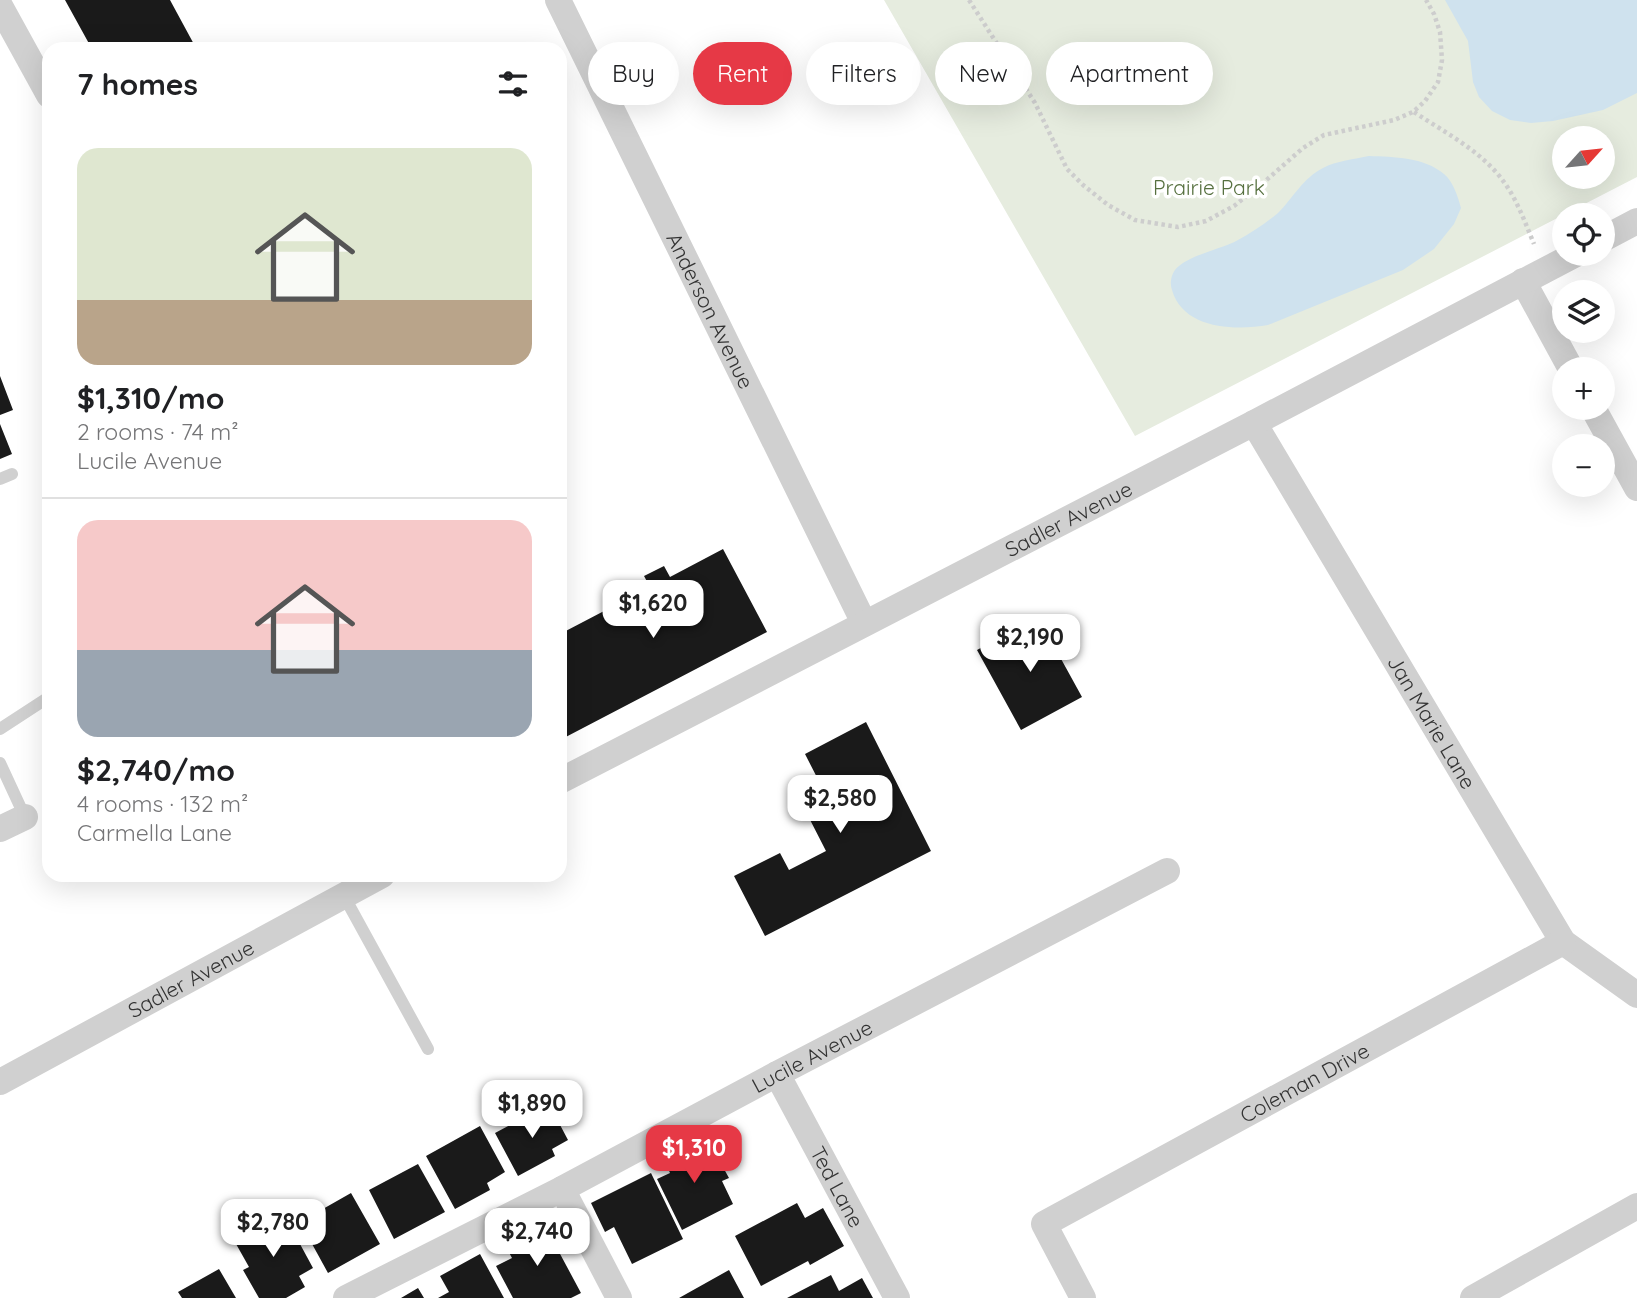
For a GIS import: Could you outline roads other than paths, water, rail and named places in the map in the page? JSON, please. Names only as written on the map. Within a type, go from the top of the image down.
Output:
[{"type":"street","name":"Anderson Avenue","points":[[558,0],[864,623]]},
{"type":"street","points":[[0,6],[42,82]]},
{"type":"street","points":[[1615,232],[1637,220]]},
{"type":"street","name":"Sadler Avenue","points":[[567,776],[1553,266]]},
{"type":"street","points":[[1534,276],[1567,357]]},
{"type":"street","points":[[1600,420],[1637,488]]},
{"type":"street","name":"Jan Marie Lane","points":[[1254,423],[1563,942],[1637,995]]},
{"type":"street","points":[[0,829],[25,817]]},
{"type":"street","name":"Lucile Avenue","points":[[346,1298],[562,1189],[1167,871]]},
{"type":"street","name":"Sadler Avenue","points":[[0,1082],[369,882]]},
{"type":"street","name":"Coleman Drive","points":[[1083,1298],[1044,1224],[1563,942]]},
{"type":"street","name":"Ted Lane","points":[[777,1074],[897,1298]]},
{"type":"street","points":[[562,1189],[619,1298]]},
{"type":"street","points":[[1473,1298],[1637,1206]]},
{"type":"lane","points":[[0,729],[42,702]]},
{"type":"lane","points":[[0,763],[25,817]]},
{"type":"lane","points":[[344,895],[428,1049]]},
{"type":"water","points":[[1445,0],[1637,0],[1637,93],[1603,110],[1553,121],[1531,123],[1510,120],[1492,111],[1479,97],[1473,82],[1468,41]]},
{"type":"water","points":[[1369,156],[1418,161],[1436,168],[1450,181],[1461,208],[1454,224],[1434,249],[1403,270],[1268,325],[1241,328],[1212,324],[1187,313],[1178,303],[1171,284],[1173,274],[1179,266],[1258,228],[1278,213],[1316,172],[1340,162]]},
{"type":"park label","name":"Prairie Park","points":[[1209,187]]}]
